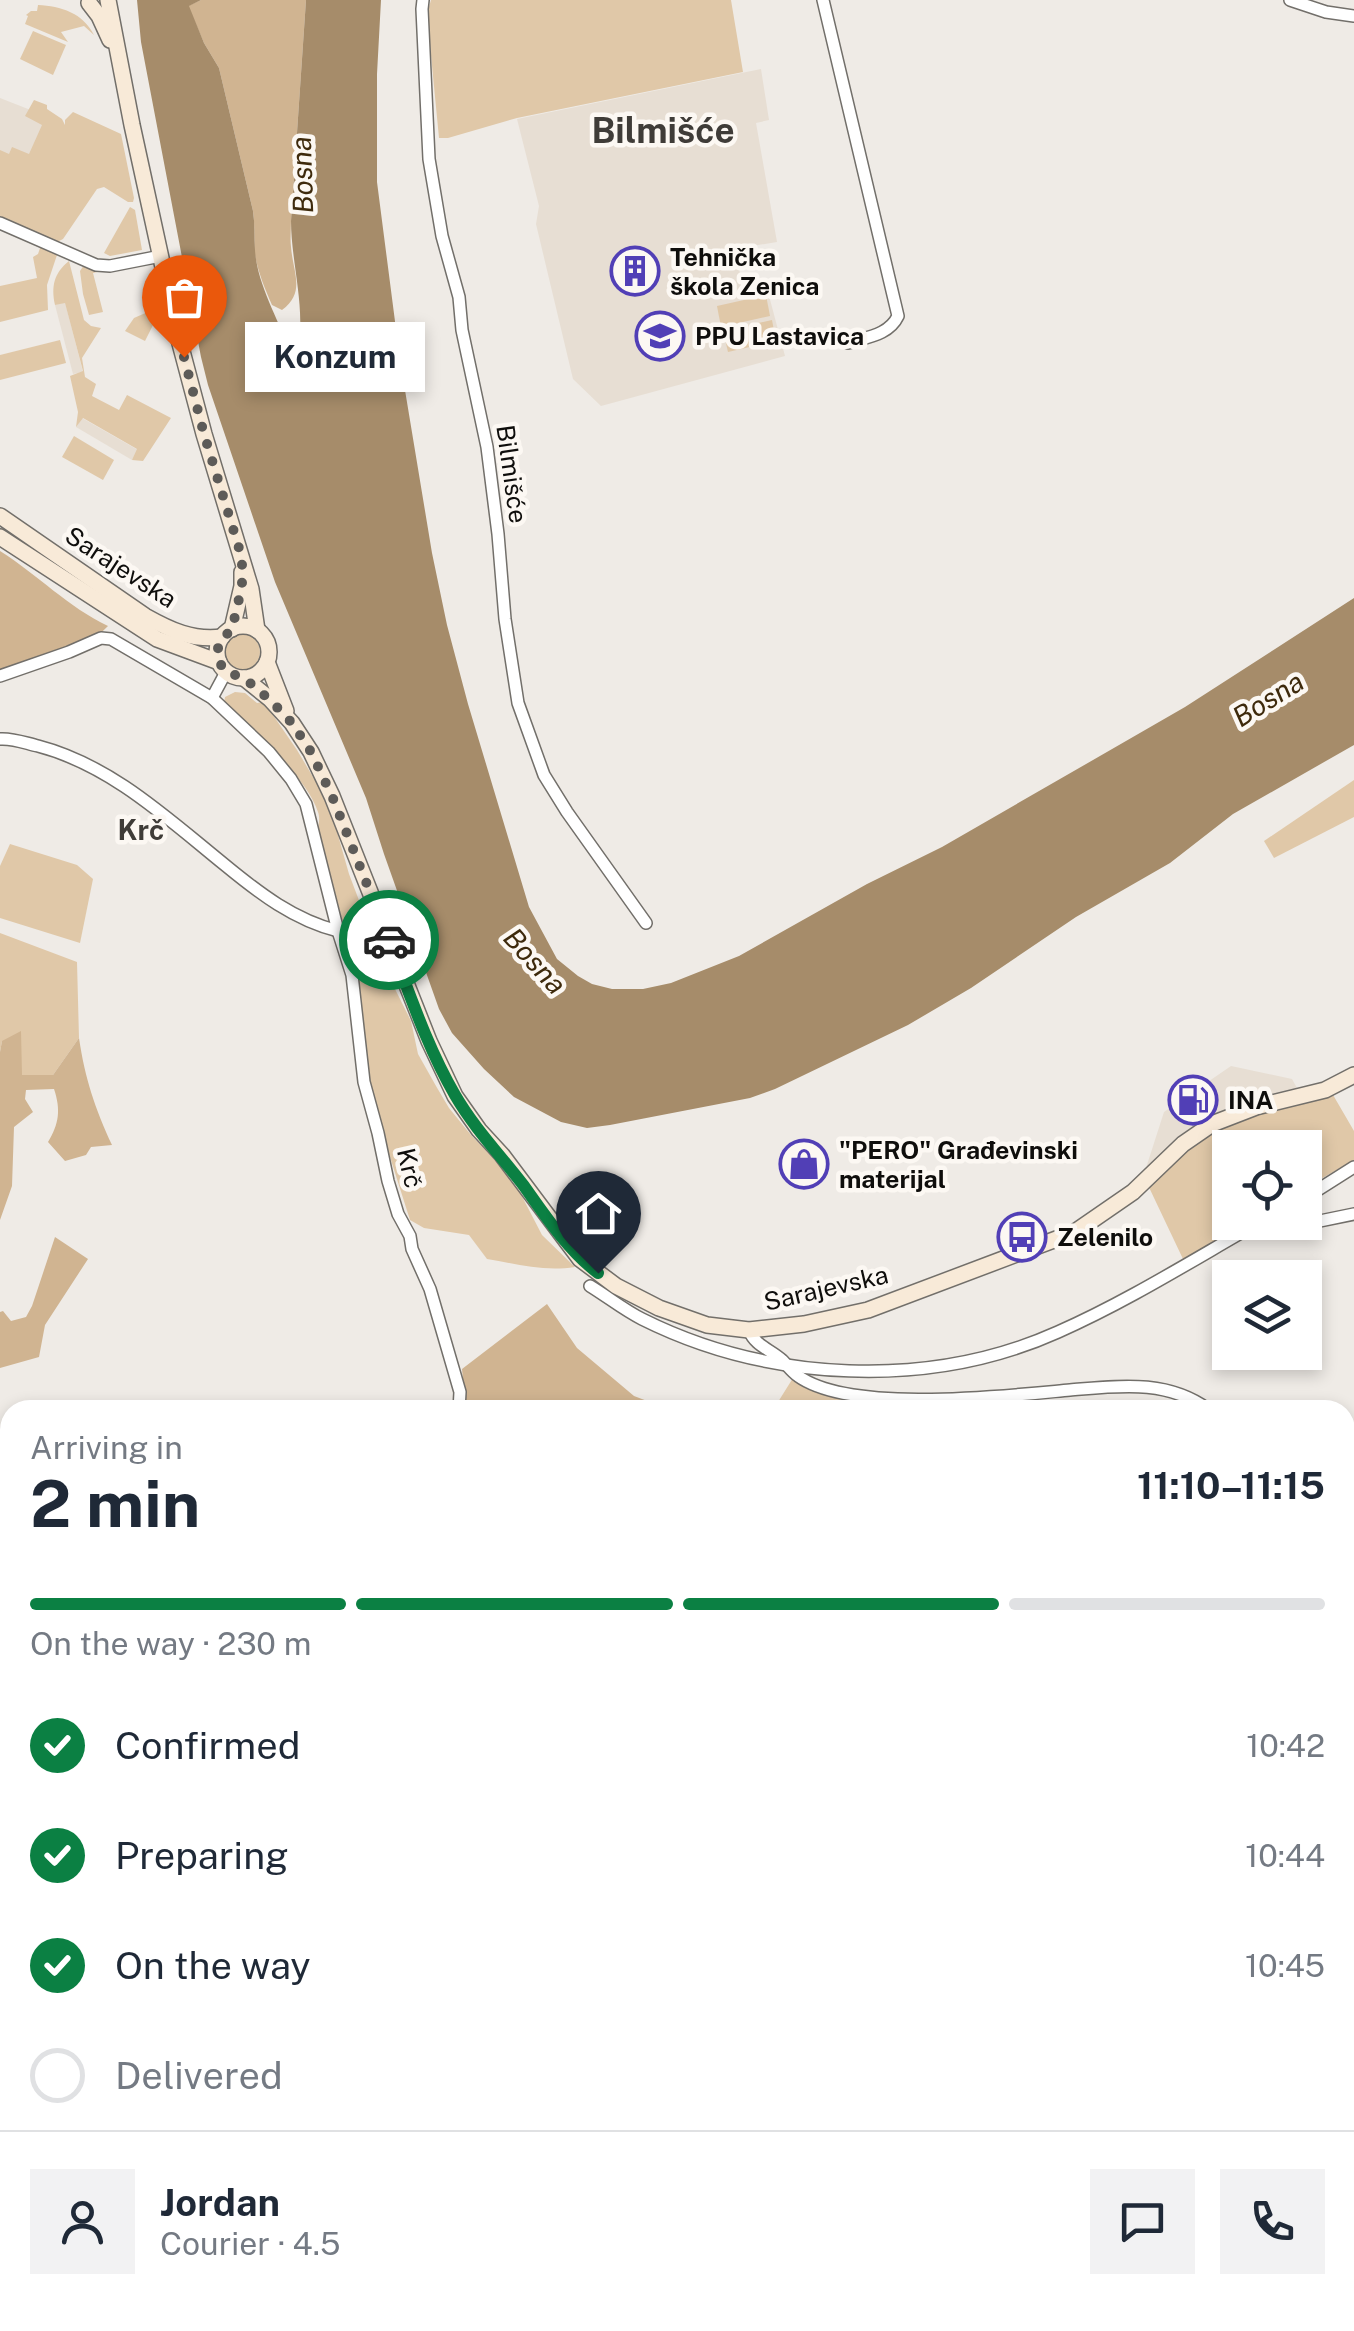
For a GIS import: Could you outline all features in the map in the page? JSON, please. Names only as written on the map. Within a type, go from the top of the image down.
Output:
[{"type":"main road","points":[[95,1],[119,62],[178,336],[242,558],[257,630]]},
{"type":"main road","name":"Sarajevska","points":[[0,516],[167,628],[207,639],[227,633]]},
{"type":"main road","name":"Sarajevska","points":[[0,537],[157,639],[222,667]]},
{"type":"main road","points":[[227,633],[247,626],[257,630],[268,644],[267,662],[258,674],[244,678],[222,667],[217,648],[227,633],[242,586],[242,558]]},
{"type":"main road","name":"Sarajevska","points":[[267,662],[292,723]]},
{"type":"main road","name":"Sarajevska","points":[[244,678],[292,723],[311,752],[455,1096],[580,1260],[616,1286],[658,1308],[707,1325],[749,1330],[804,1324],[868,1310],[1075,1232],[1133,1192],[1183,1144],[1212,1124],[1256,1107],[1325,1090],[1354,1075]]},
{"type":"street","name":"Bilmišće","points":[[423,0],[429,159],[487,447],[518,703],[544,774],[646,923]]},
{"type":"street","points":[[823,0],[898,316],[887,330],[848,343]]},
{"type":"street","points":[[1290,0],[1354,16]]},
{"type":"street","points":[[0,223],[96,264],[120,265],[161,256]]},
{"type":"street","name":"Krč","points":[[0,676],[101,638],[111,639],[212,698],[269,752],[290,778],[306,804],[352,975],[364,1082],[388,1182],[430,1289],[460,1400]]},
{"type":"street","points":[[212,698],[222,667]]},
{"type":"street","points":[[0,739],[51,750],[93,767],[155,807],[266,899],[338,931]]},
{"type":"street","points":[[1322,1187],[1354,1167]]},
{"type":"street","points":[[1322,1221],[1354,1214]]},
{"type":"street","points":[[590,1286],[641,1318],[692,1340],[788,1366],[843,1371],[915,1368],[970,1360],[1056,1333],[1228,1240]]},
{"type":"street","points":[[749,1330],[757,1344],[780,1358],[798,1376],[876,1398],[960,1399],[1112,1386],[1168,1390],[1194,1400]]},
{"type":"shaded area","points":[[201,0],[306,0],[291,221],[296,289],[282,310],[272,305],[258,268],[253,211],[219,68],[188,6]]},
{"type":"shaded area","points":[[431,0],[731,0],[743,72],[439,138],[427,14]]},
{"type":"shaded area","points":[[38,5],[70,12],[84,21],[94,35],[84,26],[61,32],[68,42],[25,24],[26,15],[37,11]]},
{"type":"shaded area","points":[[33,31],[66,45],[53,75],[20,59]]},
{"type":"shaded area","points":[[761,69],[769,120],[756,123],[777,242],[734,249],[746,297],[768,292],[785,356],[601,406],[573,379],[536,224],[539,206],[517,119]]},
{"type":"shaded area","points":[[0,98],[51,118],[29,166],[0,154]]},
{"type":"shaded area","points":[[34,100],[47,105],[65,125],[73,112],[121,134],[134,198],[128,202],[104,187],[97,189],[57,242],[0,216],[0,150],[9,154],[12,147],[29,154],[42,125],[25,116]]},
{"type":"shaded area","points":[[130,207],[135,210],[142,250],[110,256],[104,253]]},
{"type":"shaded area","points":[[39,245],[58,252],[47,285],[48,310],[0,322],[0,286],[37,278],[33,257],[38,254]]},
{"type":"shaded area","points":[[69,261],[84,320],[101,328],[82,358],[85,377],[96,384],[92,396],[119,410],[127,395],[171,418],[143,461],[132,460],[137,449],[83,418],[76,427],[78,412],[70,376],[83,371],[65,303],[55,305],[53,292],[57,275]]},
{"type":"shaded area","points":[[84,265],[106,270],[93,273],[103,312],[89,315],[80,271]]},
{"type":"shaded area","points":[[766,295],[770,316],[721,327],[717,306]]},
{"type":"shaded area","points":[[65,302],[83,372],[73,374],[55,305]]},
{"type":"shaded area","points":[[150,311],[153,325],[145,341],[125,331],[134,318]]},
{"type":"shaded area","points":[[772,320],[776,341],[728,352],[723,331]]},
{"type":"shaded area","points":[[60,340],[66,363],[0,380],[0,355]]},
{"type":"shaded area","points":[[82,418],[138,450],[132,460],[76,427]]},
{"type":"shaded area","points":[[74,436],[114,460],[103,480],[62,457]]},
{"type":"shaded area","points":[[0,551],[108,626],[73,649],[0,673]]},
{"type":"shaded area","points":[[242,634],[255,639],[260,652],[255,665],[242,670],[229,665],[224,652],[229,639]]},
{"type":"shaded area","points":[[245,693],[257,703],[264,702],[316,782],[334,821],[349,874],[385,969],[411,1021],[418,1054],[449,1108],[513,1179],[542,1235],[575,1267],[541,1268],[487,1259],[469,1235],[424,1228],[410,1220],[367,1072],[357,976],[318,828],[318,812],[291,769],[224,703],[225,697]]},
{"type":"shaded area","points":[[1354,780],[1354,817],[1274,858],[1264,841]]},
{"type":"shaded area","points":[[10,844],[77,865],[93,879],[80,943],[0,918],[0,866]]},
{"type":"shaded area","points":[[0,933],[77,962],[79,1038],[53,1075],[22,1075],[2,1041],[0,1052]]},
{"type":"shaded area","points":[[21,1031],[22,1075],[53,1075],[79,1038],[91,1093],[112,1145],[91,1147],[86,1155],[65,1161],[48,1142],[58,1117],[54,1089],[26,1090],[25,1099],[33,1112],[14,1127],[12,1186],[0,1220],[0,1052],[2,1041]]},
{"type":"shaded area","points":[[1231,1066],[1292,1079],[1297,1088],[1250,1101],[1145,1171],[1164,1112]]},
{"type":"shaded area","points":[[1329,1088],[1354,1131],[1354,1160],[1322,1178],[1322,1130],[1215,1130]]},
{"type":"shaded area","points":[[1212,1131],[1212,1240],[1216,1240],[1183,1259],[1146,1181]]},
{"type":"shaded area","points":[[55,1237],[88,1259],[45,1325],[39,1357],[0,1368],[0,1312],[11,1321],[26,1317]]},
{"type":"shaded area","points":[[547,1304],[577,1348],[634,1396],[645,1400],[465,1400],[462,1369]]},
{"type":"shaded area","points":[[793,1378],[868,1400],[779,1400]]},
{"type":"water","name":"Bosna","points":[[137,0],[201,0],[189,6],[219,68],[253,211],[259,275],[289,348],[297,351],[300,320],[291,221],[306,0],[381,0],[377,182],[400,360],[432,553],[468,704],[529,907],[557,959],[578,976],[612,989],[643,989],[671,983],[739,956],[942,847],[1185,707],[1354,598],[1354,745],[1233,814],[1170,863],[1076,917],[971,988],[908,1025],[775,1089],[750,1098],[587,1128],[561,1122],[514,1097],[452,1033],[439,1009],[366,798],[275,582],[201,357],[141,42]]},
{"type":"way so far","points":[[184,357],[242,558],[242,586],[232,629],[219,642],[219,662],[226,672],[244,678],[261,691],[292,723],[311,752],[389,940]]},
{"type":"place","name":"Tehnička škola Zenica","points":[[635,271]]},
{"type":"place","name":"PPU Lastavica","points":[[660,336]]},
{"type":"place","name":"Konzum","points":[[184,357]]},
{"type":"place","name":"INA","points":[[1193,1100]]},
{"type":"place","name":"\"PERO\" Građevinski materijal","points":[[804,1164]]},
{"type":"place","name":"Zelenilo","points":[[1022,1237]]},
{"type":"district","name":"Bilmišće","points":[[663,131]]},
{"type":"district","name":"Krč","points":[[141,830]]},
{"type":"route","points":[[389,940],[455,1096],[580,1260],[598,1273]]}]
